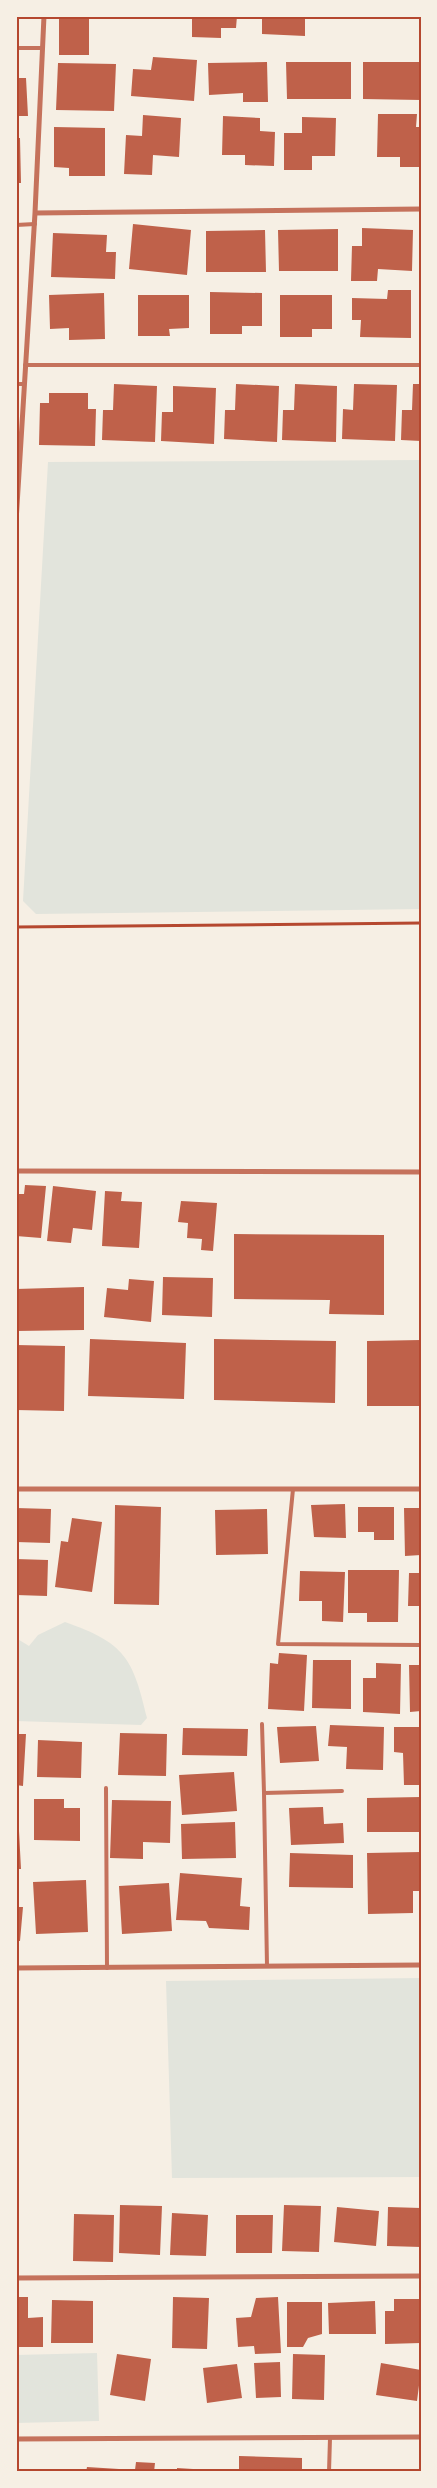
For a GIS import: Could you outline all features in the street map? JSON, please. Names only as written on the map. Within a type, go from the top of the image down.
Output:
[{"type":"street","points":[[16,522],[36,213],[44,16]]},
{"type":"street","points":[[36,213],[421,209]]},
{"type":"street","points":[[16,1171],[421,1172]]},
{"type":"street","points":[[16,1488],[421,1489]]},
{"type":"street","points":[[16,1968],[421,1965]]},
{"type":"street","points":[[16,2278],[421,2276]]},
{"type":"street","points":[[16,2438],[421,2437]]},
{"type":"lane","points":[[16,48],[42,48]]},
{"type":"lane","points":[[16,224],[35,224]]},
{"type":"lane","points":[[25,365],[421,364]]},
{"type":"lane","points":[[16,384],[24,384]]},
{"type":"lane","points":[[293,1489],[278,1644],[421,1644]]},
{"type":"lane","points":[[262,1724],[267,1966]]},
{"type":"lane","points":[[106,1788],[107,1968]]},
{"type":"lane","points":[[264,1792],[342,1792]]},
{"type":"lane","points":[[329,2472],[330,2438]]},
{"type":"path","points":[[16,927],[421,923]]},
{"type":"shaded area","points":[[421,460],[421,909],[36,914],[23,901],[48,462]]},
{"type":"shaded area","points":[[65,1622],[101,1637],[123,1655],[131,1667],[142,1698],[147,1718],[141,1725],[16,1721],[16,1638],[29,1646],[38,1635]]},
{"type":"shaded area","points":[[421,1978],[421,2177],[172,2178],[166,1981]]},
{"type":"shaded area","points":[[97,2353],[99,2421],[16,2423],[16,2355]]},
{"type":"building","points":[[59,16],[89,16],[89,55],[59,55]]},
{"type":"building","points":[[192,16],[237,16],[236,28],[221,28],[221,38],[192,37]]},
{"type":"building","points":[[262,16],[305,16],[305,36],[262,34]]},
{"type":"building","points":[[153,57],[197,60],[194,101],[131,96],[133,69],[151,70]]},
{"type":"building","points":[[267,62],[268,102],[243,102],[243,93],[209,95],[208,63]]},
{"type":"building","points":[[286,62],[351,62],[351,99],[287,99]]},
{"type":"building","points":[[363,62],[421,62],[421,100],[363,99]]},
{"type":"building","points":[[58,63],[116,64],[114,111],[56,110]]},
{"type":"building","points":[[16,78],[26,78],[28,116],[16,116]]},
{"type":"building","points":[[378,114],[417,114],[416,127],[421,127],[421,167],[400,167],[400,157],[377,157]]},
{"type":"building","points":[[143,115],[181,118],[179,157],[153,155],[152,175],[124,174],[126,135],[142,136]]},
{"type":"building","points":[[223,116],[260,118],[260,131],[275,132],[274,166],[245,165],[245,155],[222,155]]},
{"type":"building","points":[[302,117],[336,118],[335,156],[312,156],[312,170],[284,170],[284,133],[302,133]]},
{"type":"building","points":[[54,127],[105,128],[105,176],[69,176],[69,168],[54,167]]},
{"type":"building","points":[[16,138],[20,138],[21,183],[16,183]]},
{"type":"building","points":[[133,224],[191,230],[187,275],[129,269]]},
{"type":"building","points":[[362,228],[413,230],[412,271],[378,269],[377,281],[351,281],[352,246],[362,246]]},
{"type":"building","points":[[338,229],[338,271],[279,271],[278,230]]},
{"type":"building","points":[[265,230],[266,272],[206,272],[206,231]]},
{"type":"building","points":[[53,233],[107,235],[106,252],[116,252],[115,279],[51,277]]},
{"type":"building","points":[[388,290],[411,290],[411,338],[360,337],[361,320],[352,320],[352,298],[387,299]]},
{"type":"building","points":[[210,292],[262,293],[262,326],[242,326],[242,334],[210,334]]},
{"type":"building","points":[[104,293],[105,339],[69,340],[69,328],[50,329],[49,295]]},
{"type":"building","points":[[138,295],[189,295],[189,328],[169,329],[170,336],[138,336]]},
{"type":"building","points":[[280,295],[332,295],[332,329],[312,329],[312,337],[280,337]]},
{"type":"building","points":[[114,384],[157,386],[155,442],[102,440],[103,410],[113,410]]},
{"type":"building","points":[[236,384],[279,386],[277,442],[224,439],[225,410],[235,410]]},
{"type":"building","points":[[295,384],[337,386],[336,442],[282,440],[283,410],[294,410]]},
{"type":"building","points":[[354,384],[397,385],[395,441],[342,439],[343,409],[353,410]]},
{"type":"building","points":[[413,384],[421,384],[421,441],[401,440],[402,410],[412,410]]},
{"type":"building","points":[[173,386],[216,388],[214,444],[161,441],[162,412],[173,412]]},
{"type":"building","points":[[49,393],[88,393],[88,409],[96,409],[95,446],[39,445],[40,403],[49,403]]},
{"type":"building","points":[[25,1185],[46,1186],[41,1238],[16,1236],[16,1194],[24,1194]]},
{"type":"building","points":[[53,1186],[96,1191],[92,1230],[73,1228],[71,1243],[47,1241]]},
{"type":"building","points":[[105,1191],[122,1192],[121,1201],[142,1202],[139,1248],[102,1246]]},
{"type":"building","points":[[181,1201],[217,1203],[213,1251],[201,1250],[202,1239],[187,1238],[188,1223],[178,1222]]},
{"type":"building","points":[[234,1234],[384,1235],[384,1315],[329,1314],[330,1300],[234,1299]]},
{"type":"building","points":[[163,1277],[213,1278],[212,1317],[162,1315]]},
{"type":"building","points":[[129,1279],[154,1281],[151,1322],[104,1317],[107,1288],[128,1290]]},
{"type":"building","points":[[84,1287],[84,1330],[16,1331],[16,1289]]},
{"type":"building","points":[[90,1339],[186,1343],[184,1399],[88,1396]]},
{"type":"building","points":[[214,1339],[336,1341],[335,1403],[214,1400]]},
{"type":"building","points":[[421,1340],[421,1406],[367,1406],[367,1341]]},
{"type":"building","points":[[16,1345],[65,1346],[64,1411],[16,1410]]},
{"type":"building","points":[[345,1504],[346,1538],[314,1537],[311,1505]]},
{"type":"building","points":[[115,1505],[161,1507],[159,1605],[114,1604]]},
{"type":"building","points":[[358,1507],[394,1507],[394,1540],[374,1540],[374,1532],[358,1532]]},
{"type":"building","points":[[16,1508],[51,1509],[50,1543],[16,1542]]},
{"type":"building","points":[[404,1508],[421,1508],[421,1555],[405,1556]]},
{"type":"building","points":[[267,1509],[268,1554],[216,1555],[215,1510]]},
{"type":"building","points":[[72,1518],[102,1522],[92,1592],[55,1587],[61,1541],[68,1542]]},
{"type":"building","points":[[16,1559],[48,1560],[47,1596],[16,1595]]},
{"type":"building","points":[[348,1570],[399,1570],[398,1622],[367,1622],[367,1613],[348,1613]]},
{"type":"building","points":[[300,1571],[345,1572],[343,1622],[322,1621],[322,1601],[299,1601]]},
{"type":"building","points":[[409,1573],[421,1573],[421,1606],[408,1606]]},
{"type":"building","points":[[279,1653],[307,1655],[304,1711],[268,1709],[270,1663],[278,1664]]},
{"type":"building","points":[[313,1660],[351,1660],[351,1709],[312,1708]]},
{"type":"building","points":[[376,1663],[401,1664],[400,1714],[363,1712],[363,1678],[376,1678]]},
{"type":"building","points":[[409,1665],[421,1665],[421,1711],[410,1712]]},
{"type":"building","points":[[330,1725],[384,1727],[383,1770],[346,1769],[347,1747],[328,1746]]},
{"type":"building","points":[[316,1726],[319,1761],[280,1763],[277,1727]]},
{"type":"building","points":[[394,1727],[421,1727],[421,1785],[404,1785],[403,1753],[394,1752]]},
{"type":"building","points":[[183,1728],[248,1729],[247,1756],[182,1755]]},
{"type":"building","points":[[120,1733],[167,1734],[166,1776],[118,1775]]},
{"type":"building","points":[[16,1734],[26,1734],[23,1786],[16,1785]]},
{"type":"building","points":[[38,1740],[82,1742],[81,1778],[37,1777]]},
{"type":"building","points":[[234,1772],[237,1811],[182,1815],[179,1775]]},
{"type":"building","points":[[421,1797],[421,1832],[367,1832],[367,1798]]},
{"type":"building","points":[[34,1799],[64,1799],[64,1808],[80,1808],[80,1841],[34,1840]]},
{"type":"building","points":[[112,1800],[171,1801],[170,1843],[143,1842],[143,1859],[110,1858]]},
{"type":"building","points":[[323,1807],[324,1824],[343,1823],[344,1843],[291,1845],[289,1808]]},
{"type":"building","points":[[235,1822],[236,1858],[182,1859],[181,1824]]},
{"type":"building","points":[[16,1831],[19,1831],[21,1869],[16,1869]]},
{"type":"building","points":[[421,1852],[421,1891],[413,1891],[413,1913],[368,1914],[367,1853]]},
{"type":"building","points":[[290,1853],[353,1855],[353,1888],[289,1887]]},
{"type":"building","points":[[180,1873],[242,1878],[240,1906],[250,1907],[249,1930],[209,1928],[206,1921],[176,1920]]},
{"type":"building","points":[[86,1880],[88,1932],[36,1934],[33,1882]]},
{"type":"building","points":[[169,1883],[172,1931],[122,1934],[119,1886]]},
{"type":"building","points":[[16,1907],[23,1907],[20,1941],[16,1941]]},
{"type":"building","points":[[120,2205],[162,2206],[160,2255],[119,2253]]},
{"type":"building","points":[[284,2205],[321,2206],[319,2252],[282,2251]]},
{"type":"building","points":[[337,2207],[379,2211],[376,2246],[334,2242]]},
{"type":"building","points":[[388,2207],[421,2208],[421,2247],[387,2246]]},
{"type":"building","points":[[172,2213],[208,2215],[206,2256],[170,2255]]},
{"type":"building","points":[[74,2214],[114,2215],[113,2262],[73,2261]]},
{"type":"building","points":[[236,2215],[273,2215],[272,2253],[236,2253]]},
{"type":"building","points":[[16,2297],[28,2297],[28,2318],[43,2317],[43,2347],[16,2347]]},
{"type":"building","points":[[173,2297],[209,2298],[207,2349],[172,2348]]},
{"type":"building","points":[[278,2297],[281,2353],[255,2354],[254,2346],[238,2347],[236,2318],[251,2317],[256,2298]]},
{"type":"building","points":[[394,2299],[421,2299],[421,2343],[385,2344],[385,2311],[394,2311]]},
{"type":"building","points":[[52,2300],[93,2301],[93,2343],[51,2343]]},
{"type":"building","points":[[375,2301],[376,2334],[329,2334],[328,2303]]},
{"type":"building","points":[[287,2302],[322,2302],[322,2334],[308,2338],[303,2347],[287,2347]]},
{"type":"building","points":[[117,2354],[151,2359],[145,2401],[110,2395]]},
{"type":"building","points":[[293,2354],[325,2355],[324,2400],[292,2399]]},
{"type":"building","points":[[280,2362],[281,2397],[256,2398],[254,2363]]},
{"type":"building","points":[[381,2363],[421,2370],[417,2401],[376,2395]]},
{"type":"building","points":[[237,2364],[242,2398],[207,2403],[203,2368]]},
{"type":"building","points":[[239,2456],[302,2458],[302,2472],[239,2472]]},
{"type":"building","points":[[136,2462],[155,2463],[154,2472],[86,2472],[87,2467],[135,2470]]},
{"type":"building","points":[[177,2468],[209,2470],[209,2472],[177,2472]]}]
